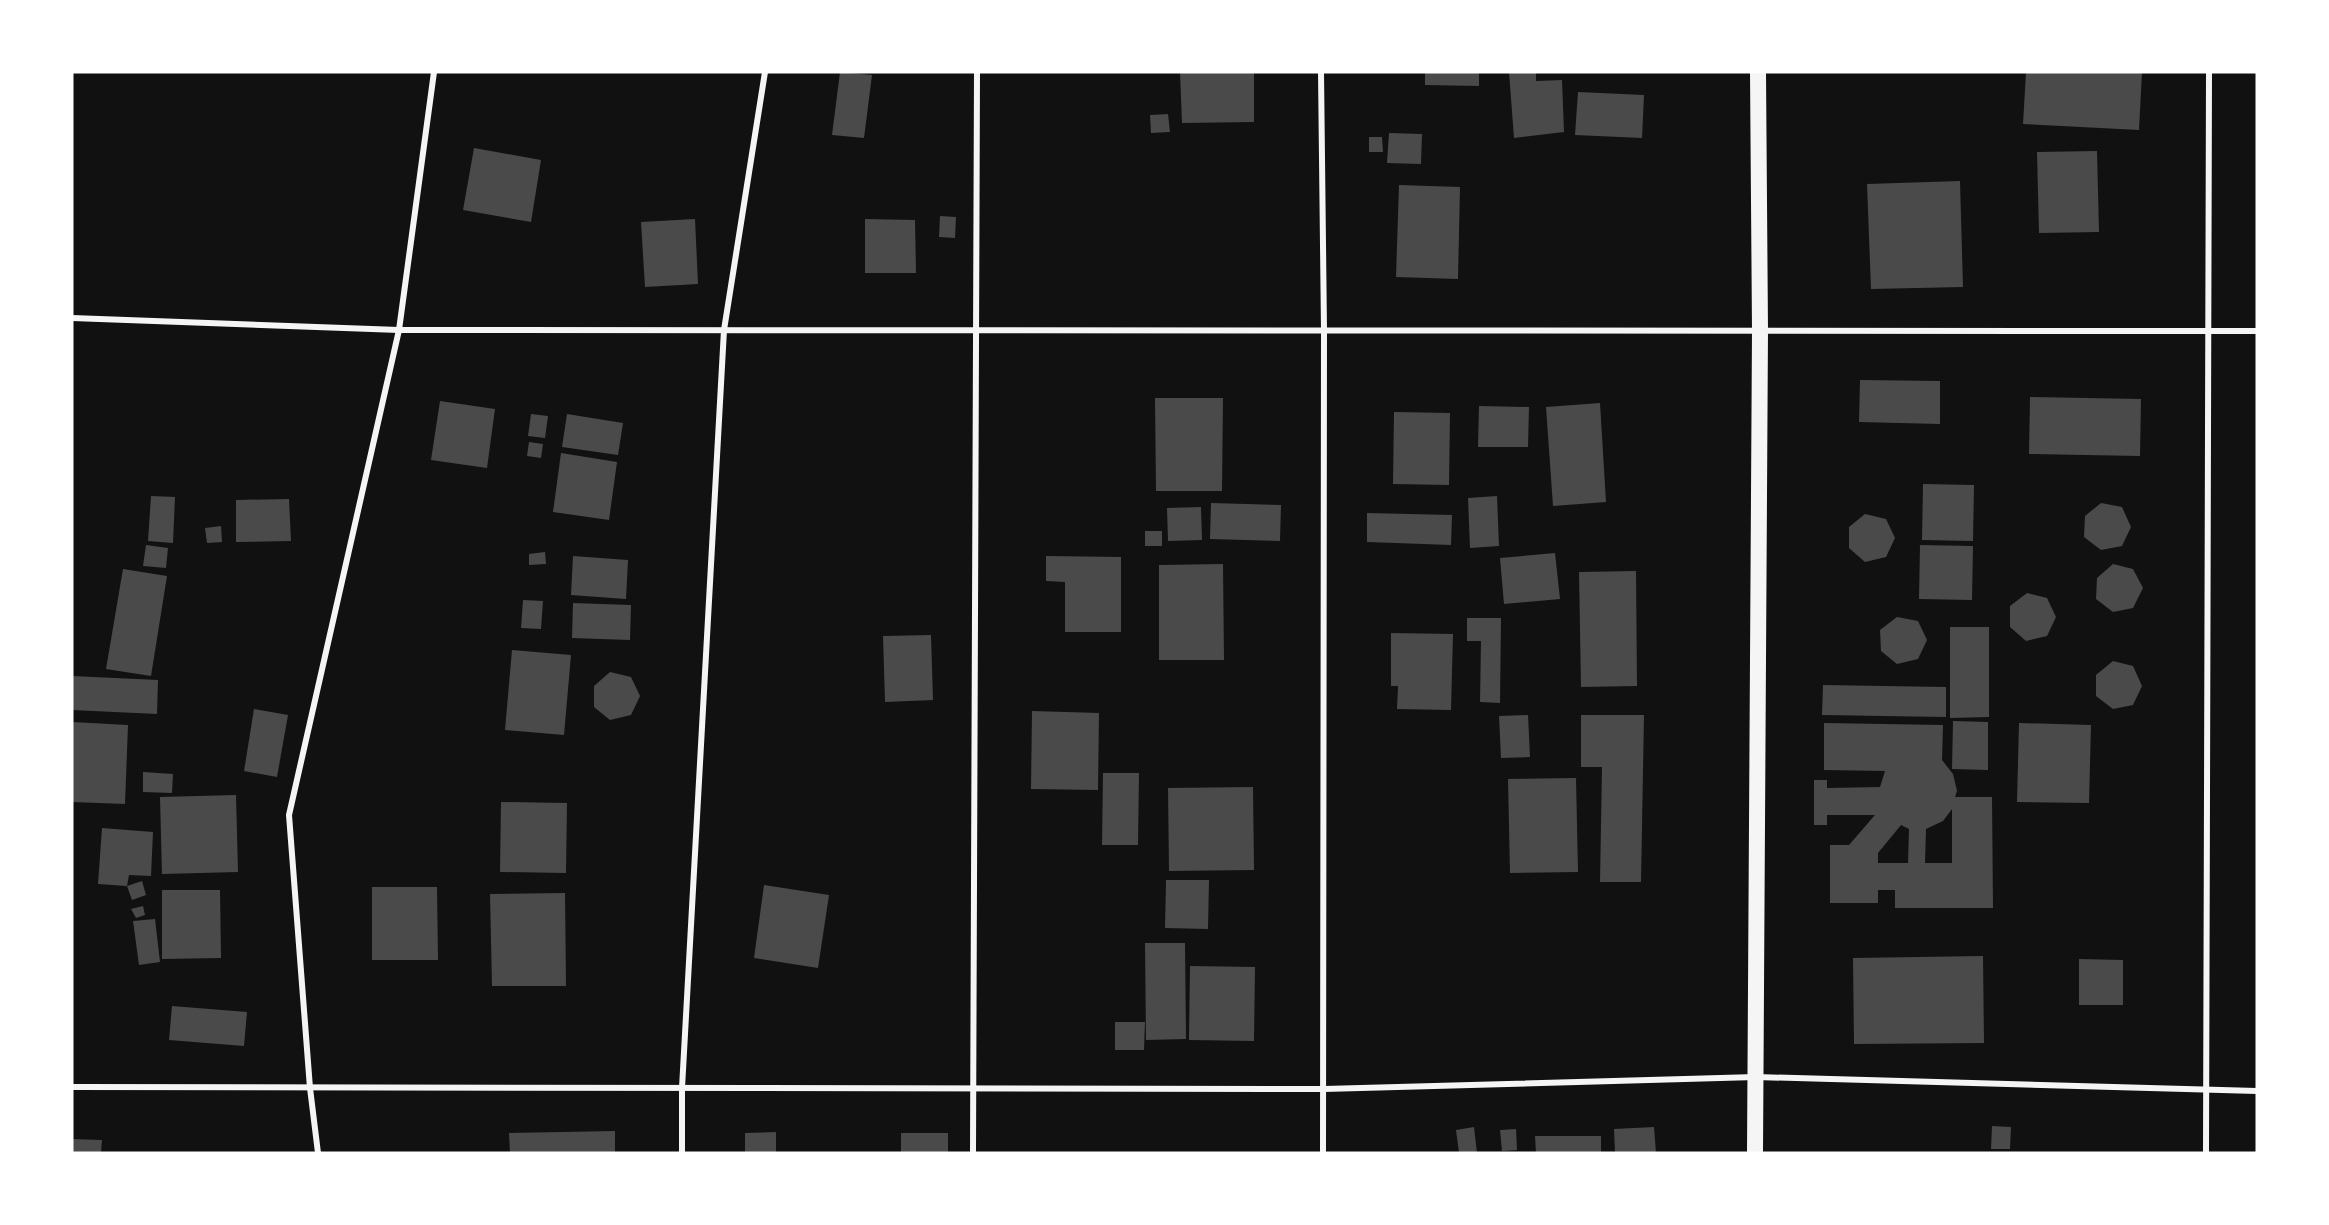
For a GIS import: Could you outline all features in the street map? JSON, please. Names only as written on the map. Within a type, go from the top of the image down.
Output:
[{"type":"highway","points":[[1755,1153],[1760,330],[1758,72]]},
{"type":"street","points":[[318,1153],[310,1088],[290,815],[399,330],[434,72]]},
{"type":"street","points":[[682,1153],[682,1088],[724,330],[765,72]]},
{"type":"street","points":[[973,1153],[977,72]]},
{"type":"street","points":[[1321,72],[1324,330],[1323,1153]]},
{"type":"street","points":[[2206,1153],[2209,72]]},
{"type":"street","points":[[72,318],[399,330],[2257,331]]},
{"type":"street","points":[[72,1087],[1324,1089],[1756,1077],[2257,1091]]},
{"type":"building","points":[[840,72],[872,75],[864,138],[832,135]]},
{"type":"building","points":[[1180,72],[1254,72],[1254,122],[1182,123]]},
{"type":"building","points":[[1425,72],[1479,72],[1479,86],[1425,85]]},
{"type":"building","points":[[1509,72],[1536,72],[1536,81],[1562,80],[1564,132],[1514,138]]},
{"type":"building","points":[[2026,72],[2142,72],[2139,130],[2023,124]]},
{"type":"building","points":[[1578,92],[1644,95],[1642,138],[1575,135]]},
{"type":"building","points":[[1168,114],[1170,132],[1151,133],[1150,115]]},
{"type":"building","points":[[1389,133],[1422,134],[1421,164],[1387,163]]},
{"type":"building","points":[[1369,137],[1382,137],[1383,152],[1369,152]]},
{"type":"building","points":[[474,148],[541,160],[531,222],[463,210]]},
{"type":"building","points":[[2097,151],[2099,232],[2039,233],[2037,152]]},
{"type":"building","points":[[1960,181],[1963,287],[1871,289],[1867,184]]},
{"type":"building","points":[[1399,185],[1460,187],[1458,279],[1396,277]]},
{"type":"building","points":[[940,216],[956,217],[955,238],[939,237]]},
{"type":"building","points":[[695,219],[698,284],[645,287],[641,222]]},
{"type":"building","points":[[865,219],[915,220],[916,273],[865,273]]},
{"type":"building","points":[[1860,380],[1940,381],[1940,424],[1859,422]]},
{"type":"building","points":[[2030,397],[2141,399],[2140,456],[2029,454]]},
{"type":"building","points":[[1155,398],[1223,398],[1222,491],[1156,491]]},
{"type":"building","points":[[440,401],[495,409],[487,468],[431,460]]},
{"type":"building","points":[[1600,403],[1606,502],[1553,506],[1546,407]]},
{"type":"building","points":[[1479,406],[1529,407],[1528,447],[1478,447]]},
{"type":"building","points":[[1394,412],[1450,413],[1449,485],[1393,484]]},
{"type":"building","points":[[531,414],[548,416],[545,438],[528,436]]},
{"type":"building","points":[[567,414],[623,423],[618,455],[562,447]]},
{"type":"building","points":[[529,442],[543,444],[541,458],[527,456]]},
{"type":"building","points":[[561,453],[617,462],[609,520],[553,512]]},
{"type":"building","points":[[1923,484],[1974,485],[1973,541],[1922,540]]},
{"type":"building","points":[[151,496],[175,497],[173,543],[148,541]]},
{"type":"building","points":[[1497,496],[1499,546],[1470,548],[1468,498]]},
{"type":"building","points":[[289,499],[291,541],[236,542],[236,500]]},
{"type":"building","points":[[1211,503],[1281,505],[1280,541],[1210,539]]},
{"type":"building","points":[[2101,503],[2122,507],[2131,527],[2122,546],[2101,550],[2084,537],[2085,516]]},
{"type":"building","points":[[1201,507],[1202,540],[1168,541],[1167,508]]},
{"type":"building","points":[[1367,513],[1452,515],[1451,545],[1367,542]]},
{"type":"building","points":[[1865,514],[1886,519],[1895,538],[1886,557],[1865,562],[1849,548],[1849,527]]},
{"type":"building","points":[[221,526],[222,542],[207,543],[205,528]]},
{"type":"building","points":[[1145,531],[1162,531],[1162,546],[1145,546]]},
{"type":"building","points":[[146,545],[168,548],[166,568],[143,566]]},
{"type":"building","points":[[1920,545],[1973,546],[1972,600],[1919,599]]},
{"type":"building","points":[[545,552],[546,564],[529,565],[529,554]]},
{"type":"building","points":[[1555,553],[1560,599],[1504,604],[1500,558]]},
{"type":"building","points":[[573,556],[628,560],[626,599],[571,595]]},
{"type":"building","points":[[1046,556],[1121,557],[1121,632],[1065,632],[1065,582],[1046,581]]},
{"type":"building","points":[[1223,564],[1224,660],[1159,660],[1159,565]]},
{"type":"building","points":[[2113,564],[2133,569],[2143,588],[2133,608],[2113,612],[2096,599],[2097,578]]},
{"type":"building","points":[[123,569],[167,576],[151,676],[106,669]]},
{"type":"building","points":[[1636,571],[1637,686],[1581,687],[1579,572]]},
{"type":"building","points":[[2027,593],[2047,598],[2056,617],[2047,636],[2026,641],[2010,627],[2010,606]]},
{"type":"building","points":[[523,600],[543,601],[541,629],[521,628]]},
{"type":"building","points":[[573,603],[631,605],[630,640],[572,638]]},
{"type":"building","points":[[1897,617],[1918,621],[1927,640],[1918,659],[1897,664],[1881,651],[1880,630]]},
{"type":"building","points":[[1467,618],[1501,618],[1500,703],[1480,702],[1481,641],[1467,641]]},
{"type":"building","points":[[1950,627],[1989,627],[1989,717],[1950,718]]},
{"type":"building","points":[[1391,633],[1453,634],[1451,710],[1397,709],[1398,686],[1391,686]]},
{"type":"building","points":[[931,635],[933,700],[885,702],[883,636]]},
{"type":"building","points":[[512,650],[571,655],[564,735],[505,730]]},
{"type":"building","points":[[2113,661],[2133,666],[2142,686],[2133,705],[2113,709],[2096,696],[2096,675]]},
{"type":"building","points":[[610,672],[631,677],[640,696],[631,715],[610,720],[594,707],[594,686]]},
{"type":"building","points":[[72,676],[158,680],[157,714],[72,710]]},
{"type":"building","points":[[1823,685],[1946,687],[1946,717],[1822,715]]},
{"type":"building","points":[[254,709],[288,715],[277,777],[244,771]]},
{"type":"building","points":[[1032,711],[1099,713],[1098,790],[1031,789]]},
{"type":"building","points":[[1528,715],[1530,757],[1501,758],[1499,716]]},
{"type":"building","points":[[1581,715],[1644,715],[1641,882],[1600,882],[1602,767],[1581,767]]},
{"type":"building","points":[[1953,721],[1988,722],[1988,770],[1952,769]]},
{"type":"building","points":[[72,722],[128,725],[125,804],[72,802]]},
{"type":"building","points":[[1824,723],[1943,725],[1942,760],[1953,774],[1957,791],[1955,797],[1992,797],[1993,908],[1895,908],[1895,890],[1878,890],[1878,903],[1830,903],[1830,845],[1849,845],[1875,815],[1827,815],[1827,825],[1814,825],[1814,780],[1827,780],[1827,788],[1880,787],[1885,771],[1824,770]],"holes":[[[1952,809],[1952,863],[1925,863],[1926,829],[1943,821]],[[1901,825],[1909,829],[1908,863],[1878,863],[1878,853]]]},
{"type":"building","points":[[2019,723],[2091,725],[2089,803],[2017,802]]},
{"type":"building","points":[[143,772],[173,774],[172,793],[143,792]]},
{"type":"building","points":[[1103,773],[1139,773],[1138,845],[1102,845]]},
{"type":"building","points":[[1576,778],[1578,872],[1510,873],[1508,779]]},
{"type":"building","points":[[1253,787],[1254,870],[1169,871],[1168,788]]},
{"type":"building","points":[[236,795],[238,872],[162,874],[160,797]]},
{"type":"building","points":[[501,802],[567,803],[566,873],[500,872]]},
{"type":"building","points":[[102,828],[153,832],[151,876],[129,875],[127,886],[98,884]]},
{"type":"building","points":[[1166,880],[1209,880],[1208,929],[1165,928]]},
{"type":"building","points":[[142,881],[146,895],[132,900],[127,886]]},
{"type":"building","points":[[764,885],[829,895],[818,968],[754,958]]},
{"type":"building","points":[[372,887],[437,887],[438,960],[372,960]]},
{"type":"building","points":[[162,890],[220,890],[221,958],[162,959]]},
{"type":"building","points":[[565,893],[566,986],[492,986],[490,894]]},
{"type":"building","points":[[143,906],[145,915],[136,918],[131,909]]},
{"type":"building","points":[[155,919],[160,962],[139,965],[133,921]]},
{"type":"building","points":[[1145,943],[1185,943],[1186,1039],[1146,1040]]},
{"type":"building","points":[[1983,956],[1984,1043],[1854,1044],[1853,958]]},
{"type":"building","points":[[2079,959],[2123,960],[2123,1005],[2079,1005]]},
{"type":"building","points":[[1190,966],[1255,967],[1254,1041],[1189,1040]]},
{"type":"building","points":[[172,1006],[247,1012],[244,1046],[169,1040]]},
{"type":"building","points":[[1115,1022],[1145,1022],[1144,1050],[1115,1050]]},
{"type":"building","points":[[1992,1126],[2011,1127],[2010,1149],[1991,1149]]},
{"type":"building","points":[[1474,1127],[1477,1153],[1459,1153],[1456,1130]]},
{"type":"building","points":[[1654,1127],[1656,1153],[1615,1153],[1614,1129]]},
{"type":"building","points":[[1516,1129],[1517,1150],[1502,1151],[1500,1130]]},
{"type":"building","points":[[615,1131],[615,1153],[510,1153],[509,1133]]},
{"type":"building","points":[[776,1132],[776,1153],[745,1153],[745,1133]]},
{"type":"building","points":[[901,1133],[948,1133],[948,1153],[901,1153]]},
{"type":"building","points":[[1535,1136],[1601,1136],[1601,1153],[1536,1153]]},
{"type":"building","points":[[72,1139],[102,1140],[101,1153],[72,1153]]}]
